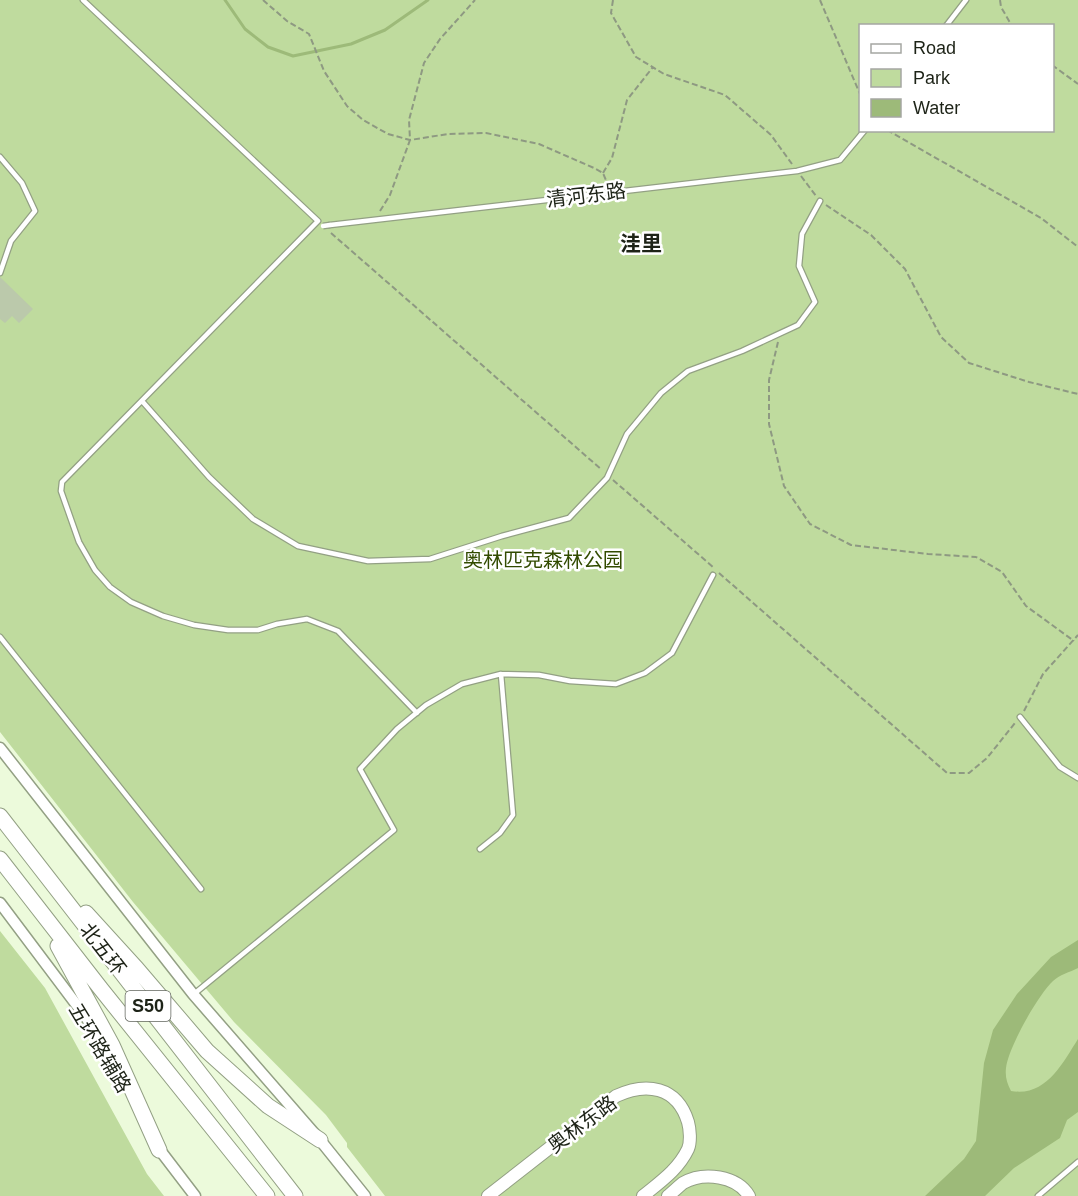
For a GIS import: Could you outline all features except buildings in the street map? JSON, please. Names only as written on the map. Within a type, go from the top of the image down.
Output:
[{"type":"highway","name":"北五环","points":[[0,816],[295,1196]]},
{"type":"highway","points":[[14,834],[137,969],[207,1051],[268,1106],[320,1140]]},
{"type":"highway","name":"北五环","points":[[0,859],[267,1196]]},
{"type":"highway","points":[[40,911],[112,1045],[159,1150]]},
{"type":"main road","name":"奥林东路","points":[[488,1196],[616,1096],[629,1090],[644,1088],[663,1091],[675,1098],[686,1115],[690,1146],[678,1167],[643,1196]]},
{"type":"main road","points":[[668,1196],[685,1182],[711,1177],[732,1180],[745,1189],[749,1196]]},
{"type":"street","points":[[0,748],[193,994],[320,1140],[365,1196]]},
{"type":"street","name":"五环路辅路","points":[[0,903],[88,1020],[159,1150],[195,1196]]},
{"type":"lane","points":[[83,0],[318,221],[62,482],[61,491],[79,542],[95,570],[110,587],[130,602],[162,616],[194,625],[228,630],[258,630],[307,619],[338,631],[417,713]]},
{"type":"lane","points":[[948,24],[966,0]]},
{"type":"lane","name":"清河东路","points":[[323,226],[797,171],[840,160],[863,132]]},
{"type":"lane","points":[[0,157],[22,183],[35,212],[11,241],[0,273]]},
{"type":"lane","points":[[142,401],[209,477],[253,519],[298,546],[368,561],[430,559],[569,518],[608,475],[627,434],[661,393],[688,372],[742,351],[798,325],[815,302],[799,266],[802,234],[820,201]]},
{"type":"lane","points":[[193,994],[394,830],[360,769],[397,729],[462,684],[501,674],[539,675],[570,681],[616,684],[645,673],[672,653],[712,575]]},
{"type":"lane","points":[[0,637],[201,889]]},
{"type":"lane","points":[[480,849],[500,833],[513,815],[501,674]]},
{"type":"lane","points":[[1020,717],[1060,767],[1078,778]]},
{"type":"lane","points":[[1038,1196],[1078,1162]]},
{"type":"path","points":[[263,0],[287,21],[309,34],[324,71],[347,106],[363,120],[388,134],[410,140],[448,134],[486,133],[539,144],[603,173],[612,192]]},
{"type":"path","points":[[373,220],[390,195],[410,140],[410,120],[424,63],[440,39],[475,0]]},
{"type":"path","points":[[613,0],[611,13],[636,57],[664,74],[725,95],[771,135],[820,201],[871,235],[905,269],[941,337],[969,363],[1029,382],[1078,394]]},
{"type":"path","points":[[820,0],[859,89]]},
{"type":"path","points":[[1000,0],[1001,7],[1011,24]]},
{"type":"path","points":[[1054,66],[1078,84]]},
{"type":"path","points":[[603,173],[612,158],[627,100],[653,67]]},
{"type":"path","points":[[891,132],[1041,218],[1078,247]]},
{"type":"path","points":[[318,221],[947,773],[969,773],[987,758],[1020,717],[1044,674],[1078,635]]},
{"type":"path","points":[[780,333],[769,380],[769,424],[784,486],[810,524],[851,544],[928,554],[976,557],[1002,572],[1026,606],[1074,641]]},
{"type":"green space","name":"奥林匹克森林公园","points":[[0,0],[1078,0],[1078,1196],[385,1196],[347,1147],[347,1143],[326,1115],[234,1022],[133,902],[0,732]]},
{"type":"green space","points":[[0,931],[45,988],[147,1174],[164,1196],[0,1196]]},
{"type":"water","points":[[1078,940],[1078,968],[1055,979],[1040,998],[1018,1035],[1008,1059],[1006,1071],[1011,1091],[1023,1092],[1034,1089],[1052,1077],[1078,1039],[1078,1112],[1067,1120],[1060,1138],[1014,1168],[985,1196],[925,1196],[964,1159],[976,1141],[984,1063],[993,1030],[1017,994],[1051,957]]},
{"type":"waterway","points":[[225,0],[245,29],[268,47],[293,56],[351,44],[385,30],[428,0]]},
{"type":"district","name":"洼里","points":[[641,243]]}]
